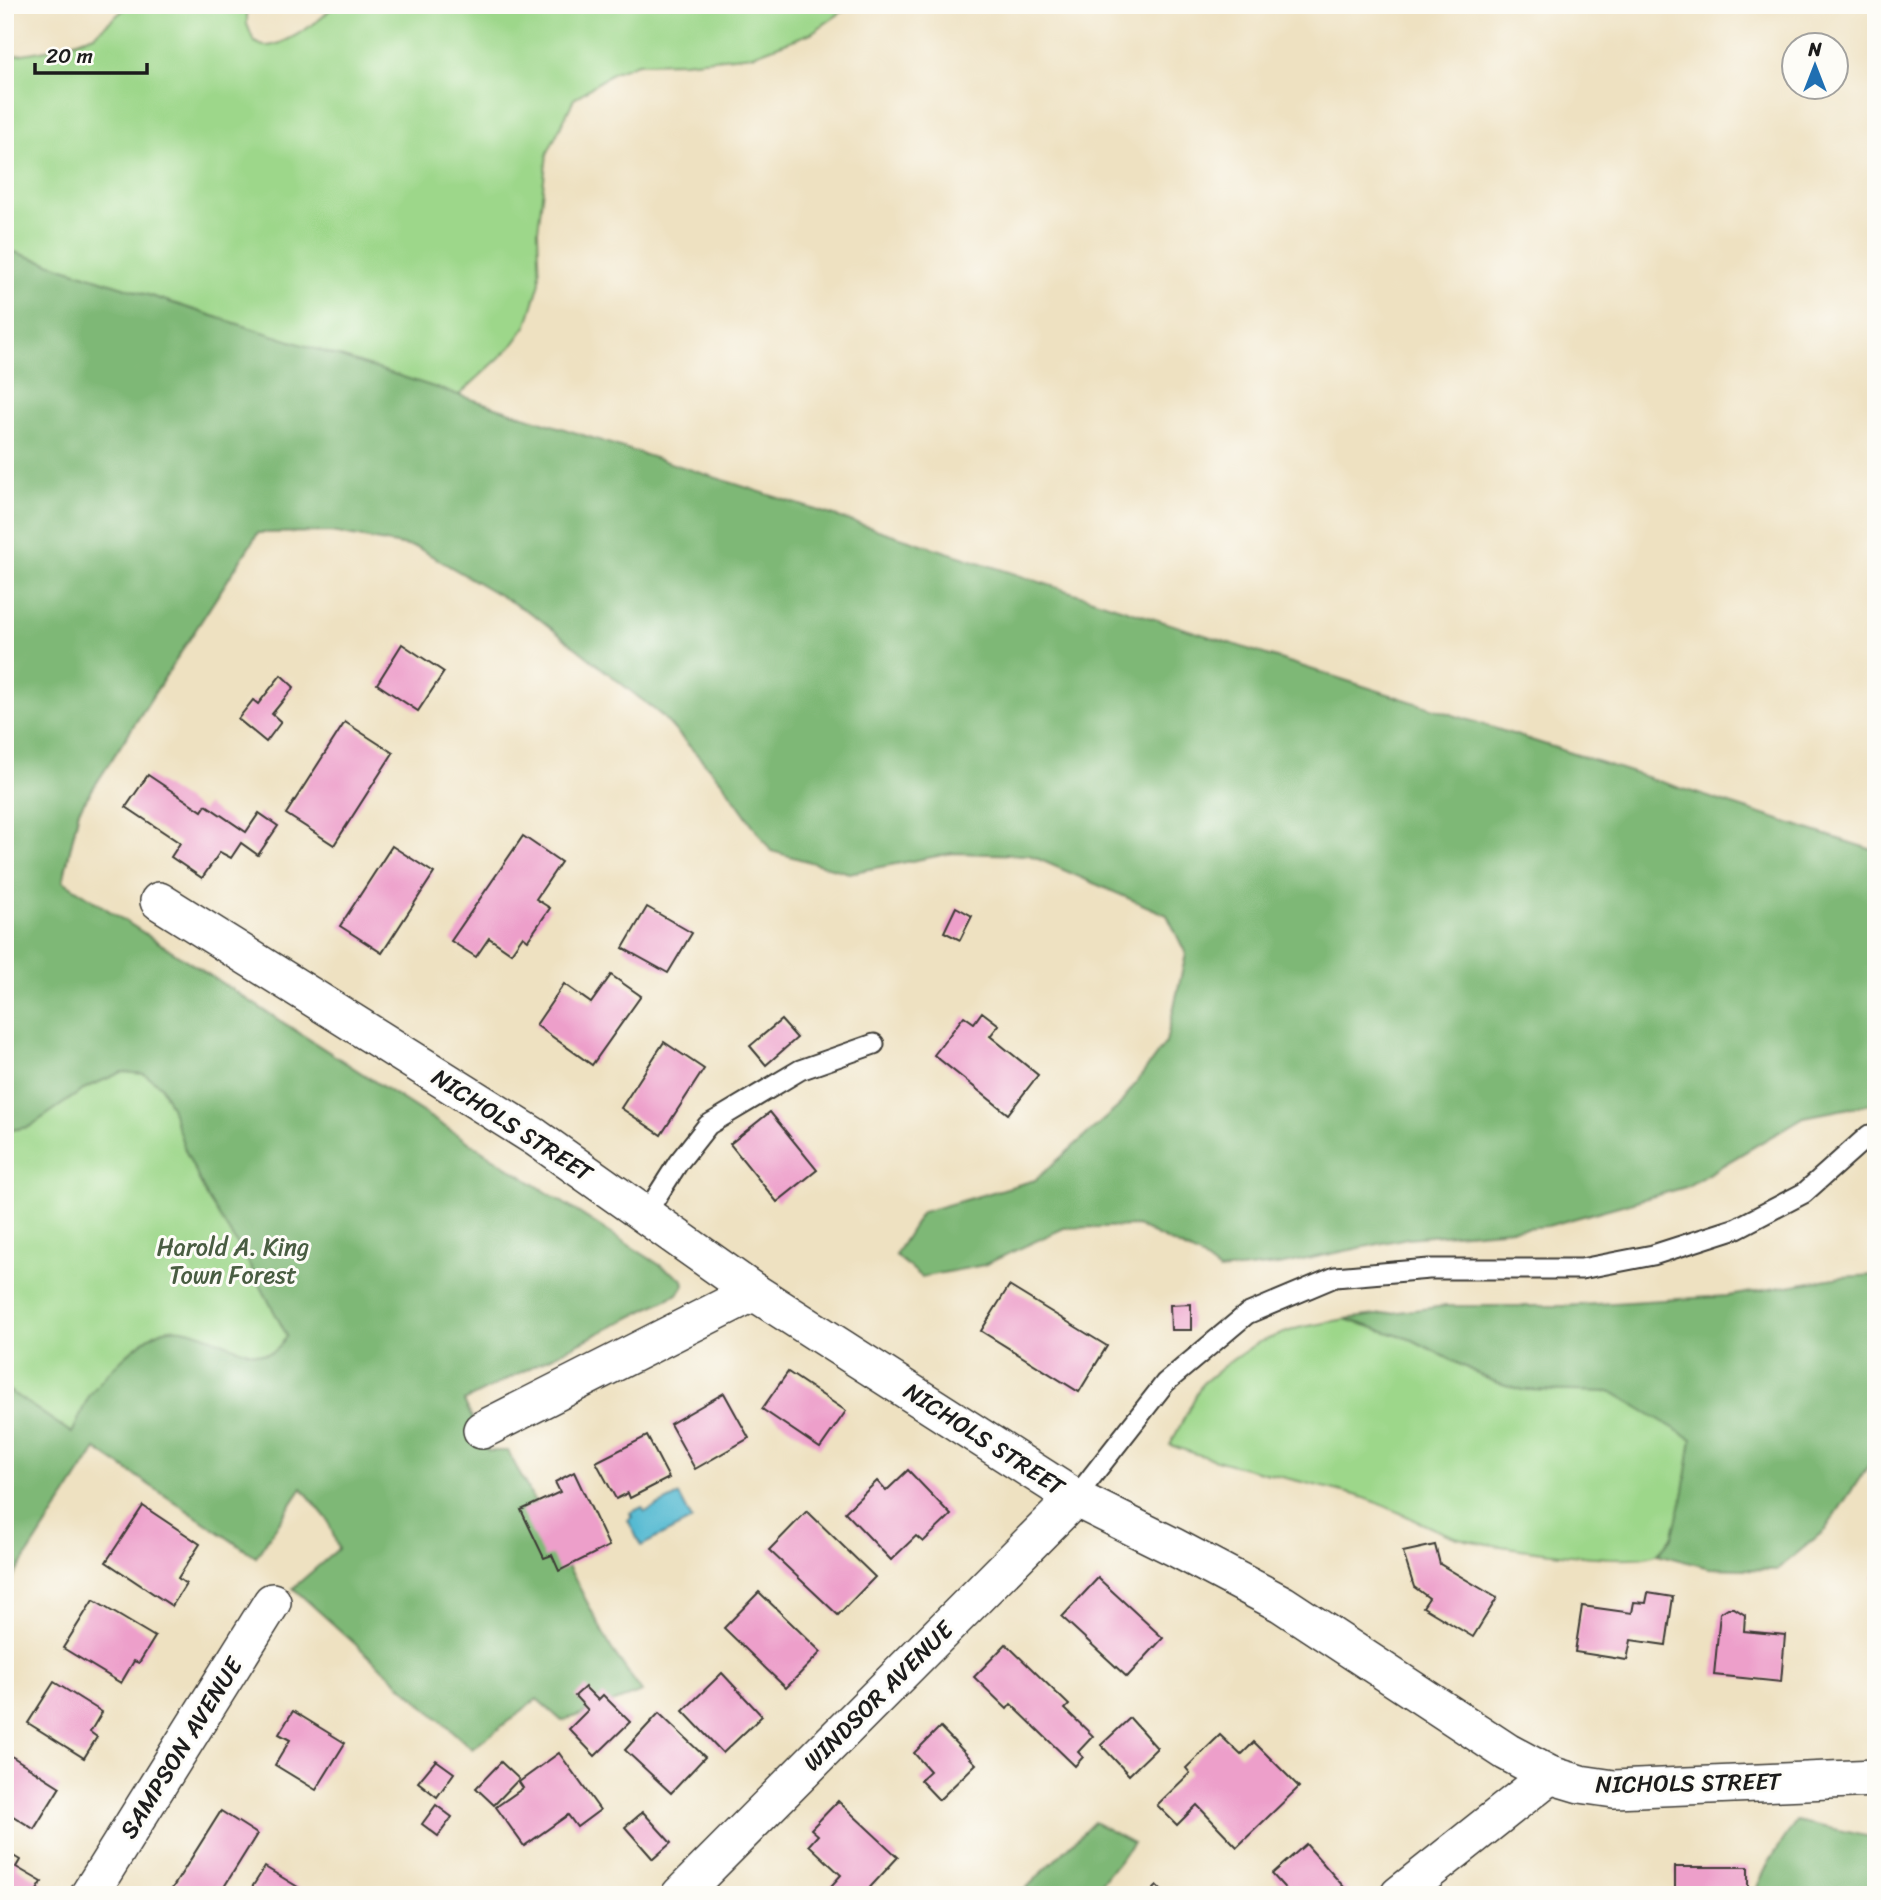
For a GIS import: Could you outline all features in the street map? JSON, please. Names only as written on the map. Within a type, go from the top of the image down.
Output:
[{"type":"street","name":"NICHOLS STREET","points":[[159,901],[535,1137],[754,1292],[1075,1498],[1174,1546],[1282,1604],[1507,1752],[1550,1775],[1580,1784],[1614,1789],[1876,1778]]},
{"type":"street","points":[[482,1430],[754,1292]]},
{"type":"street","name":"WINDSOR AVENUE","points":[[680,1895],[1075,1498]]},
{"type":"street","name":"SAMPSON AVENUE","points":[[89,1895],[272,1602]]},
{"type":"street","points":[[1399,1895],[1550,1775]]},
{"type":"lane","points":[[645,1215],[678,1163],[708,1125],[800,1070],[874,1044]]},
{"type":"lane","points":[[1075,1498],[1165,1383],[1247,1314],[1335,1277],[1429,1269],[1581,1269],[1653,1255],[1737,1228],[1804,1194],[1869,1135]]},
{"type":"green space","name":"Harold A. King Town Forest","points":[[129,5],[247,5],[247,24],[254,42],[265,46],[282,42],[303,31],[333,5],[852,5],[811,33],[753,55],[684,62],[638,63],[612,73],[574,99],[547,154],[538,231],[540,282],[527,325],[511,347],[445,408],[258,533],[79,810],[63,881],[683,1280],[684,1285],[679,1293],[307,1478],[256,1557],[73,1433],[5,1477],[5,57],[58,48],[94,35]]},
{"type":"green space","points":[[5,249],[1876,851],[1876,1103],[1804,1117],[1686,1187],[1548,1226],[1407,1238],[1279,1265],[1219,1271],[1198,1255],[1137,1226],[1064,1228],[984,1265],[922,1277],[895,1255],[922,1212],[1035,1180],[1118,1107],[1166,1042],[1186,954],[1167,915],[1029,855],[953,853],[849,873],[771,851],[723,783],[661,715],[537,617],[418,548],[331,532],[258,533],[79,810],[63,881],[683,1280],[684,1285],[679,1293],[464,1401],[488,1451],[508,1451],[611,1648],[642,1692],[562,1721],[537,1699],[472,1749],[293,1588],[338,1549],[328,1520],[302,1488],[256,1557],[96,1449],[5,1590],[5,1388],[72,1433],[88,1398],[102,1380],[133,1349],[154,1334],[177,1328],[254,1353],[267,1353],[277,1349],[287,1336],[247,1260],[208,1199],[185,1150],[161,1086],[144,1074],[122,1072],[86,1088],[29,1127],[5,1131]]},
{"type":"green space","points":[[1876,1275],[1876,1460],[1872,1460],[1825,1530],[1777,1570],[1709,1568],[1657,1554],[1672,1538],[1684,1491],[1692,1439],[1612,1392],[1522,1390],[1490,1380],[1413,1340],[1345,1319],[1445,1306],[1564,1306],[1728,1296],[1841,1277]]},
{"type":"green space","points":[[1345,1319],[1413,1340],[1490,1380],[1522,1390],[1588,1386],[1612,1392],[1652,1412],[1692,1438],[1685,1500],[1675,1531],[1667,1544],[1658,1553],[1622,1558],[1561,1554],[1474,1542],[1445,1533],[1355,1495],[1239,1466],[1170,1445],[1202,1384],[1225,1365],[1257,1343],[1298,1328]]},
{"type":"green space","points":[[1796,1821],[1876,1838],[1876,1895],[1753,1895],[1769,1862]]},
{"type":"green space","points":[[1094,1822],[1133,1843],[1092,1895],[1019,1895]]},
{"type":"water","points":[[679,1495],[692,1520],[641,1546],[628,1520],[632,1517],[630,1513],[642,1507],[645,1512]]},
{"type":"building","points":[[402,644],[444,672],[418,711],[377,684]]},
{"type":"building","points":[[281,675],[294,687],[272,714],[281,722],[266,742],[238,719],[253,700],[258,704]]},
{"type":"building","points":[[345,722],[393,753],[334,845],[286,814]]},
{"type":"building","points":[[148,775],[202,811],[206,805],[246,832],[259,813],[278,826],[258,855],[241,843],[231,858],[220,852],[202,878],[171,857],[180,843],[126,807]]},
{"type":"building","points":[[523,836],[561,862],[536,899],[550,908],[528,940],[523,936],[511,953],[489,938],[476,957],[451,941]]},
{"type":"building","points":[[392,846],[434,873],[382,953],[340,926]]},
{"type":"building","points":[[647,907],[692,933],[668,973],[623,948]]},
{"type":"building","points":[[956,907],[972,916],[960,940],[944,932]]},
{"type":"building","points":[[611,975],[641,996],[592,1065],[536,1025],[564,984],[591,1003]]},
{"type":"building","points":[[982,1012],[999,1025],[990,1036],[1038,1075],[1008,1114],[934,1055],[964,1016],[974,1023]]},
{"type":"building","points":[[781,1020],[797,1038],[766,1065],[750,1046]]},
{"type":"building","points":[[664,1042],[704,1069],[661,1135],[621,1108]]},
{"type":"building","points":[[770,1112],[817,1170],[777,1202],[730,1144]]},
{"type":"building","points":[[1009,1286],[1107,1346],[1079,1392],[981,1331]]},
{"type":"building","points":[[1191,1304],[1191,1330],[1171,1330],[1170,1305]]},
{"type":"building","points":[[788,1372],[846,1411],[820,1448],[762,1409]]},
{"type":"building","points":[[724,1393],[749,1438],[695,1469],[670,1424]]},
{"type":"building","points":[[647,1436],[669,1478],[630,1498],[628,1493],[616,1499],[596,1462]]},
{"type":"building","points":[[908,1470],[951,1515],[923,1542],[916,1536],[891,1560],[845,1512],[877,1481],[886,1491]]},
{"type":"building","points":[[574,1472],[609,1546],[559,1571],[552,1555],[544,1558],[521,1510],[560,1492],[555,1482]]},
{"type":"building","points":[[143,1506],[200,1544],[178,1578],[186,1584],[172,1606],[106,1562]]},
{"type":"building","points":[[807,1511],[875,1577],[838,1615],[769,1550]]},
{"type":"building","points":[[1435,1545],[1440,1564],[1497,1598],[1473,1637],[1423,1607],[1429,1598],[1414,1587],[1403,1552]]},
{"type":"building","points":[[1873,1576],[1876,1576],[1876,1639],[1868,1638]]},
{"type":"building","points":[[1098,1578],[1163,1638],[1127,1677],[1062,1617]]},
{"type":"building","points":[[759,1592],[821,1652],[786,1688],[724,1628]]},
{"type":"building","points":[[1648,1593],[1673,1597],[1666,1645],[1631,1640],[1627,1660],[1575,1652],[1582,1606],[1632,1613],[1634,1602],[1646,1603]]},
{"type":"building","points":[[93,1600],[155,1637],[139,1663],[134,1661],[121,1683],[63,1648]]},
{"type":"building","points":[[1734,1608],[1745,1615],[1744,1631],[1785,1635],[1781,1682],[1714,1675],[1720,1613]]},
{"type":"building","points":[[1006,1644],[1069,1705],[1065,1709],[1093,1736],[1078,1752],[1083,1757],[1075,1766],[1011,1704],[1007,1709],[974,1677]]},
{"type":"building","points":[[722,1673],[762,1716],[723,1753],[683,1711]]},
{"type":"building","points":[[54,1682],[102,1712],[90,1732],[97,1737],[84,1758],[28,1723]]},
{"type":"building","points":[[585,1687],[598,1700],[603,1695],[630,1722],[595,1756],[569,1729],[588,1710],[575,1696]]},
{"type":"building","points":[[293,1711],[345,1743],[316,1790],[275,1765],[290,1740],[279,1734]]},
{"type":"building","points":[[659,1713],[705,1757],[671,1793],[625,1750]]},
{"type":"building","points":[[1130,1718],[1157,1748],[1129,1775],[1101,1745]]},
{"type":"building","points":[[940,1727],[976,1764],[939,1800],[920,1780],[930,1771],[914,1753]]},
{"type":"building","points":[[1220,1735],[1241,1755],[1254,1742],[1299,1787],[1237,1847],[1197,1805],[1177,1825],[1157,1805],[1190,1773],[1186,1768]]},
{"type":"building","points":[[5,1752],[60,1787],[34,1829],[5,1811]]},
{"type":"building","points":[[559,1753],[600,1810],[577,1827],[568,1815],[524,1846],[496,1807],[523,1788],[519,1782]]},
{"type":"building","points":[[436,1760],[454,1773],[437,1797],[418,1782]]},
{"type":"building","points":[[501,1762],[519,1779],[494,1805],[476,1788]]},
{"type":"building","points":[[838,1801],[898,1857],[863,1895],[823,1895],[841,1875],[809,1845],[818,1835],[811,1829]]},
{"type":"building","points":[[436,1805],[452,1817],[438,1836],[422,1824]]},
{"type":"building","points":[[221,1811],[257,1834],[219,1895],[175,1895],[170,1892]]},
{"type":"building","points":[[643,1812],[671,1843],[653,1859],[625,1827]]},
{"type":"building","points":[[1306,1844],[1351,1895],[1291,1895],[1272,1874]]},
{"type":"building","points":[[5,1851],[20,1860],[16,1867],[42,1882],[34,1895],[5,1895]]},
{"type":"building","points":[[265,1867],[311,1895],[247,1895]]},
{"type":"building","points":[[1675,1867],[1748,1867],[1748,1895],[1675,1895]]},
{"type":"building","points":[[1157,1886],[1166,1895],[1148,1895]]}]
